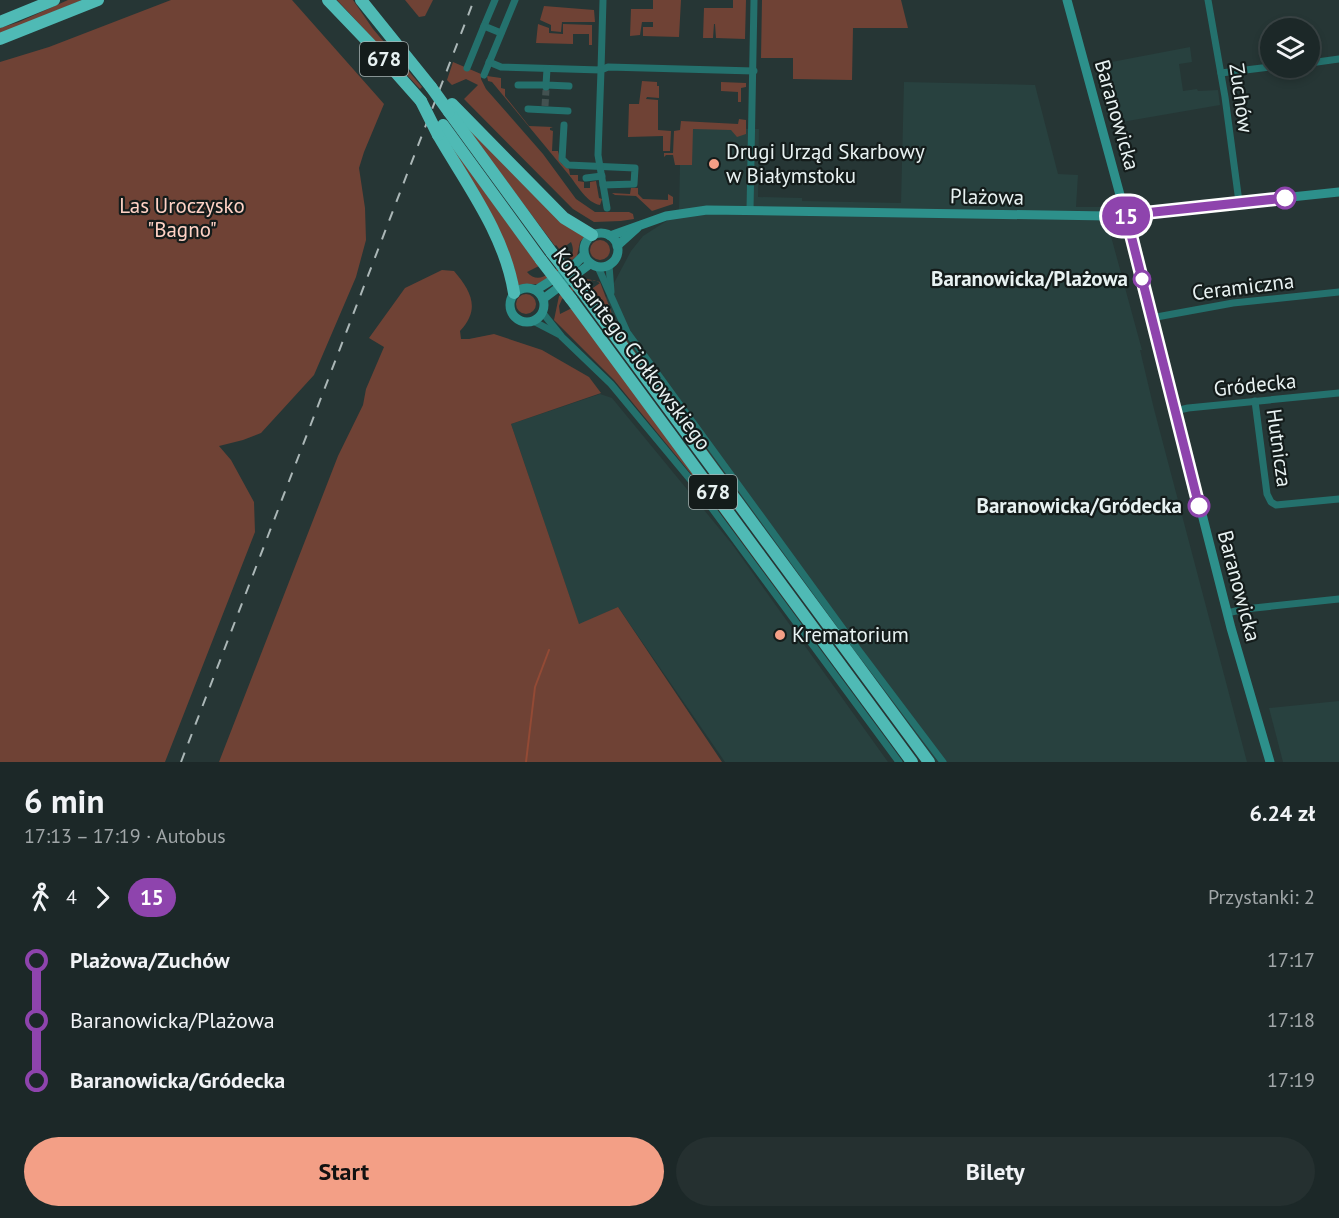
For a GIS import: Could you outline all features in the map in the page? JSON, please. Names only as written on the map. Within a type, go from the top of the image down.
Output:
[{"type":"highway","points":[[0,22],[54,0]]},
{"type":"highway","points":[[0,39],[98,0]]},
{"type":"highway","name":"Konstantego Ciołkowskiego","points":[[328,0],[420,99],[441,130],[571,299],[912,762]]},
{"type":"highway","name":"678","points":[[361,0],[428,84],[451,108]]},
{"type":"highway","points":[[451,108],[564,218],[592,235]]},
{"type":"highway","name":"Konstantego Ciołkowskiego","points":[[451,108],[552,253],[936,760]]},
{"type":"highway","points":[[441,130],[501,245],[511,271],[514,293]]},
{"type":"street","points":[[467,68],[495,0]]},
{"type":"street","points":[[484,75],[515,0]]},
{"type":"street","points":[[603,0],[598,155],[607,208]]},
{"type":"street","points":[[750,210],[754,0]]},
{"type":"street","name":"Baranowicka","points":[[1067,0],[1126,215],[1227,613],[1270,762]]},
{"type":"street","name":"Zuchów","points":[[1208,0],[1239,202]]},
{"type":"street","points":[[484,26],[501,33]]},
{"type":"street","points":[[1320,62],[1339,59]]},
{"type":"street","points":[[489,62],[501,68],[601,70],[608,67],[754,71]]},
{"type":"street","points":[[1221,73],[1260,68]]},
{"type":"street","points":[[546,88],[547,69]]},
{"type":"street","points":[[519,84],[546,88],[568,86]]},
{"type":"street","points":[[528,110],[545,108],[568,111]]},
{"type":"street","points":[[564,125],[562,159],[565,163],[635,168],[634,184],[603,184]]},
{"type":"street","points":[[586,178],[602,176]]},
{"type":"street","name":"Plażowa","points":[[617,246],[637,228],[679,213],[707,210],[1126,215],[1339,192]]},
{"type":"street","name":"Plażowa","points":[[610,236],[630,227],[637,228]]},
{"type":"street","points":[[536,290],[571,268],[584,255],[585,243],[592,235],[604,233],[610,236],[617,246],[616,257],[609,265],[594,266],[543,299]]},
{"type":"street","points":[[584,255],[594,266],[611,295],[618,316],[627,332],[936,760]]},
{"type":"street","points":[[609,265],[611,295]]},
{"type":"street","points":[[533,321],[542,312],[543,299],[536,290],[525,287],[514,293],[510,302],[512,313],[517,319],[525,322],[533,321],[562,337]]},
{"type":"street","name":"Ceramiczna","points":[[1151,318],[1233,303],[1339,292]]},
{"type":"street","points":[[542,312],[562,337],[611,384],[694,484],[899,762]]},
{"type":"street","name":"Gródecka","points":[[1175,411],[1339,393]]},
{"type":"street","name":"Hutnicza","points":[[1255,401],[1267,494],[1271,502],[1276,505],[1339,499]]},
{"type":"street","points":[[1227,613],[1339,599]]},
{"type":"shaded area","points":[[1190,47],[1192,62],[1179,64],[1183,91],[1218,90],[1220,105],[1116,123],[1101,64]]},
{"type":"shaded area","points":[[904,82],[1035,85],[1058,174],[1078,175],[1076,207],[1103,207],[1142,350],[1140,350],[1154,409],[1247,762],[933,762],[598,313],[631,251],[643,236],[679,213],[680,164],[692,128],[759,129],[758,197],[802,198],[802,201],[901,203]]},
{"type":"shaded area","points":[[600,394],[612,398],[732,544],[888,762],[725,762],[618,607],[579,625],[511,424]]},
{"type":"shaded area","points":[[1339,701],[1339,762],[1283,762],[1269,708]]},
{"type":"green space","points":[[68,0],[82,0],[0,34],[0,28]]},
{"type":"green space","name":"Las Uroczysko \"Bagno\"","points":[[171,0],[292,0],[384,104],[359,168],[365,208],[366,240],[356,277],[314,375],[261,433],[219,446],[231,460],[254,502],[255,532],[165,762],[0,762],[0,62],[49,47]]},
{"type":"green space","points":[[337,0],[353,0],[373,29],[422,87],[420,89]]},
{"type":"green space","points":[[405,0],[433,0],[425,16],[419,17]]},
{"type":"green space","points":[[653,0],[681,0],[679,37],[643,36],[643,27],[653,27],[653,22],[642,22],[640,35],[630,36],[631,9],[653,9]]},
{"type":"green space","points":[[733,0],[746,0],[745,39],[716,38],[715,24],[713,38],[703,38],[704,8],[733,8]]},
{"type":"green space","points":[[762,0],[901,0],[908,28],[853,28],[852,80],[793,79],[793,58],[761,58]]},
{"type":"green space","points":[[544,6],[594,10],[595,22],[562,22],[561,32],[551,31],[551,25],[540,20]]},
{"type":"green space","points":[[538,24],[549,28],[549,33],[563,34],[563,24],[592,25],[592,45],[589,45],[589,34],[573,34],[573,44],[536,43]]},
{"type":"green space","points":[[453,62],[481,74],[486,89],[543,154],[576,199],[595,212],[629,212],[633,214],[634,219],[594,222],[573,209],[464,99],[478,85],[466,79],[452,85],[447,80]]},
{"type":"green space","points":[[487,76],[501,78],[501,88],[505,89],[505,96],[529,126],[553,127],[550,128],[553,131],[552,151],[558,151],[561,163],[569,169],[570,175],[578,175],[578,181],[584,182],[584,188],[590,188],[590,182],[596,181],[599,198],[602,199],[600,205],[595,204],[583,193],[492,82],[488,81]]},
{"type":"green space","points":[[642,81],[657,82],[659,86],[659,98],[647,97],[646,99],[658,100],[658,130],[671,131],[670,151],[663,151],[663,136],[628,137],[629,104],[639,104]]},
{"type":"green space","points":[[721,82],[746,83],[746,87],[741,88],[741,102],[738,102],[738,92],[721,91]]},
{"type":"green space","points":[[454,111],[585,236],[580,242],[577,256],[546,281],[539,284],[518,285],[506,247],[443,134],[539,266],[527,272],[531,276],[540,278],[567,260],[573,253],[571,242],[560,250],[555,246]]},
{"type":"green space","points":[[739,119],[746,120],[746,134],[737,137],[731,130],[693,129],[692,165],[675,165],[673,155],[664,157],[664,153],[673,153],[674,131],[680,130],[681,121],[738,124]]},
{"type":"green space","points":[[631,188],[638,188],[638,194],[643,199],[668,200],[668,194],[673,197],[673,204],[652,211],[636,196],[612,193],[630,194]]},
{"type":"green space","points":[[600,240],[607,243],[610,250],[607,257],[600,260],[593,257],[590,250],[593,243]]},
{"type":"green space","points":[[442,270],[454,271],[465,286],[471,300],[470,315],[460,331],[461,339],[494,334],[542,350],[589,377],[601,393],[511,424],[579,624],[618,607],[722,762],[219,762],[338,456],[363,405],[366,389],[384,347],[369,338],[405,288]]},
{"type":"green space","points":[[583,278],[592,280],[587,281],[562,299],[559,306],[560,314],[572,308],[830,661],[701,486],[614,380],[554,320],[559,296]]},
{"type":"green space","points":[[596,281],[600,282],[614,319],[625,338],[731,483],[590,295],[590,290],[600,283]]},
{"type":"green space","points":[[526,294],[533,297],[536,304],[533,311],[526,314],[519,311],[516,304],[519,297]]},
{"type":"waterway","points":[[526,762],[535,687],[549,650]]},
{"type":"tunnel","points":[[545,106],[546,90]]},
{"type":"railway","points":[[181,762],[474,0]]},
{"type":"bus line","name":"15","points":[[1199,506],[1126,215],[1285,198]]},
{"type":"place","name":"Drugi Urząd Skarbowy w Białymstoku","points":[[714,164]]},
{"type":"place","name":"Baranowicka/Plażowa","points":[[1142,279]]},
{"type":"place","name":"Baranowicka/Gródecka","points":[[1199,506]]},
{"type":"place","name":"Krematorium","points":[[780,635]]}]
